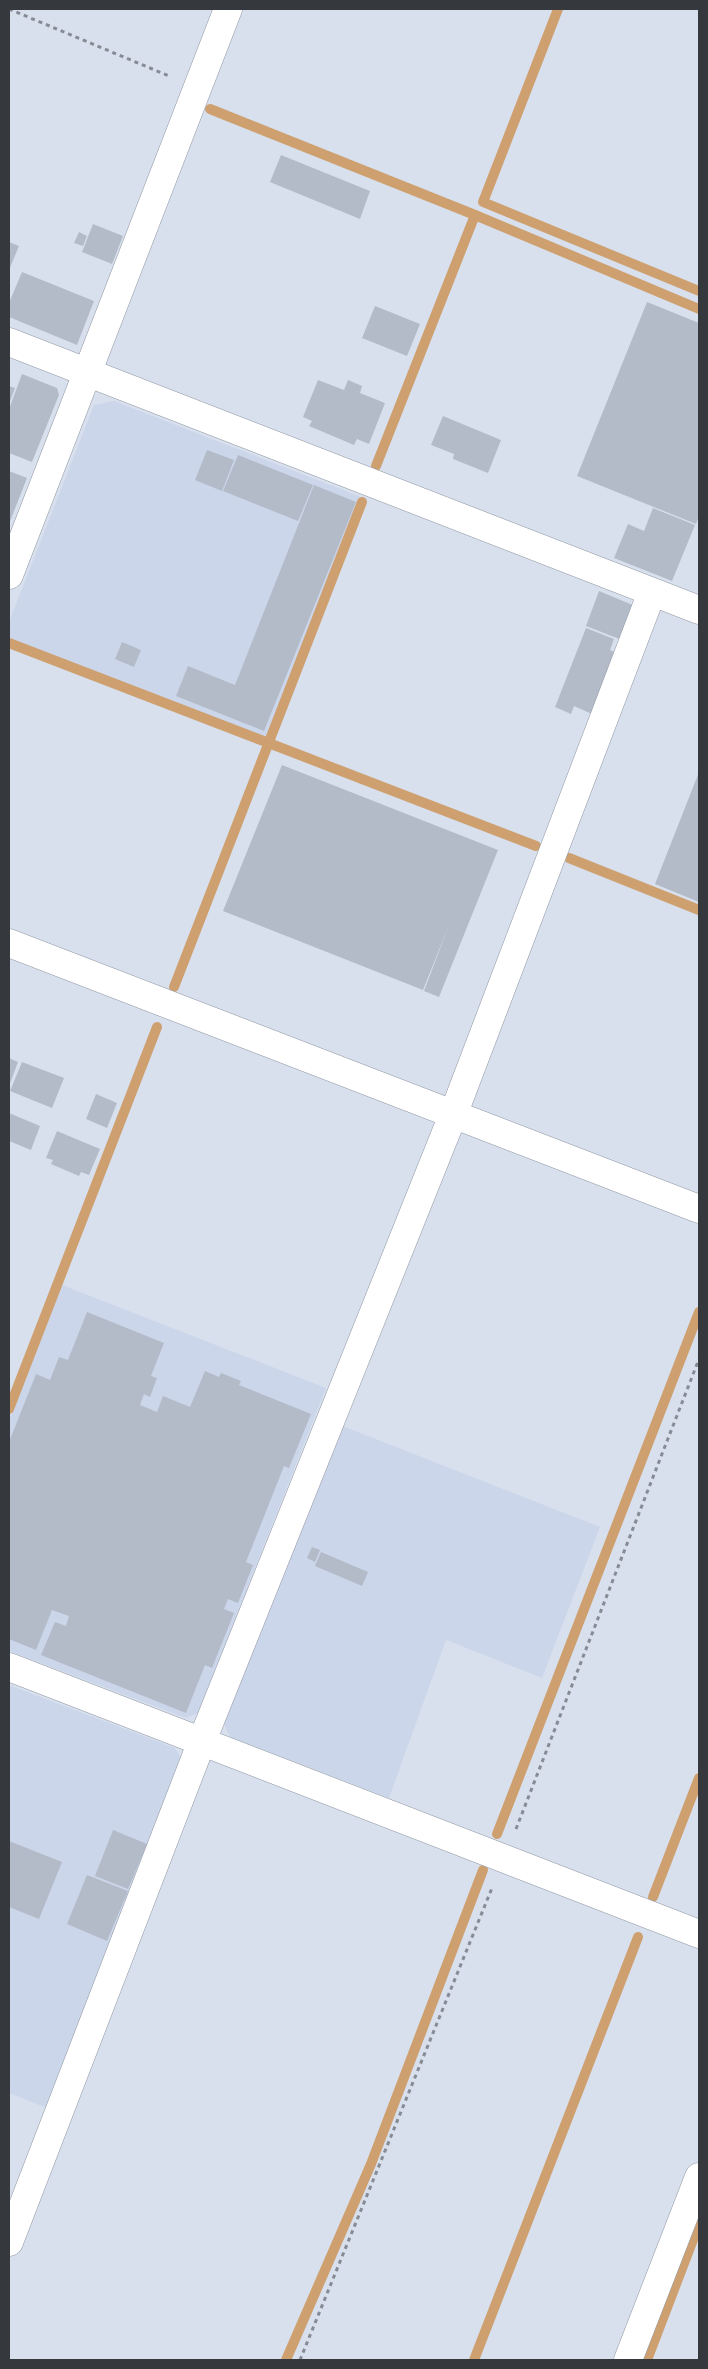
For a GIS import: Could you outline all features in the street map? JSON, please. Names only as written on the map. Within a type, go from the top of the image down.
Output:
[{"type":"street","points":[[9,575],[228,9]]},
{"type":"street","points":[[9,342],[699,610]]},
{"type":"street","points":[[9,2242],[202,1741],[453,1115],[652,592]]},
{"type":"street","points":[[9,943],[699,1210]]},
{"type":"street","points":[[9,1667],[699,1934]]},
{"type":"street","points":[[628,2360],[699,2177]]},
{"type":"path","points":[[9,9],[197,88]]},
{"type":"shaded area","points":[[114,401],[361,497],[268,738],[9,639],[9,622],[94,405]]},
{"type":"shaded area","points":[[62,1285],[326,1388],[198,1713],[186,1718],[9,1651],[9,1420]]},
{"type":"shaded area","points":[[340,1425],[600,1527],[542,1678],[446,1640],[389,1798],[230,1737],[223,1722]]},
{"type":"shaded area","points":[[9,1685],[175,1748],[183,1762],[47,2108],[9,2093]]},
{"type":"building","points":[[281,155],[370,191],[360,219],[270,182]]},
{"type":"building","points":[[93,224],[123,236],[112,264],[82,252]]},
{"type":"building","points":[[79,232],[87,236],[83,246],[74,243]]},
{"type":"building","points":[[9,242],[19,246],[9,270]]},
{"type":"building","points":[[22,272],[94,301],[77,345],[9,317],[9,303]]},
{"type":"building","points":[[647,302],[699,323],[699,516],[696,524],[577,476]]},
{"type":"building","points":[[375,306],[420,324],[407,356],[362,338]]},
{"type":"building","points":[[22,374],[57,388],[59,395],[32,462],[9,453],[9,409]]},
{"type":"building","points":[[318,380],[344,390],[348,380],[362,386],[360,393],[385,403],[369,444],[357,439],[354,445],[309,426],[312,421],[303,417]]},
{"type":"building","points":[[9,386],[15,388],[9,404]]},
{"type":"building","points":[[443,416],[501,440],[488,473],[453,459],[454,454],[431,445]]},
{"type":"building","points":[[207,450],[234,460],[222,491],[195,480]]},
{"type":"building","points":[[238,455],[313,485],[298,521],[223,491]]},
{"type":"building","points":[[9,471],[27,478],[9,524]]},
{"type":"building","points":[[314,485],[356,502],[264,731],[176,696],[188,666],[235,685]]},
{"type":"building","points":[[653,508],[695,525],[672,581],[614,558],[628,524],[644,531]]},
{"type":"building","points":[[599,591],[635,606],[622,640],[586,626]]},
{"type":"building","points":[[586,628],[614,639],[610,650],[617,653],[592,714],[574,706],[571,714],[555,707]]},
{"type":"building","points":[[122,642],[141,650],[134,667],[115,659]]},
{"type":"building","points":[[282,765],[498,850],[439,997],[424,991],[449,925],[423,990],[223,911]]},
{"type":"building","points":[[699,772],[699,902],[655,884]]},
{"type":"building","points":[[9,1058],[18,1062],[9,1086]]},
{"type":"building","points":[[22,1062],[64,1078],[52,1108],[10,1091]]},
{"type":"building","points":[[96,1094],[117,1103],[107,1128],[86,1119]]},
{"type":"building","points":[[9,1113],[40,1126],[31,1150],[9,1141]]},
{"type":"building","points":[[57,1131],[100,1149],[89,1175],[81,1172],[79,1176],[51,1164],[53,1160],[46,1158]]},
{"type":"building","points":[[87,1312],[164,1343],[151,1376],[157,1378],[150,1397],[144,1394],[140,1405],[157,1412],[163,1396],[190,1407],[205,1371],[219,1377],[221,1373],[241,1381],[239,1385],[311,1414],[289,1468],[284,1466],[246,1562],[253,1565],[238,1603],[228,1599],[224,1609],[234,1613],[212,1668],[205,1665],[186,1713],[41,1655],[55,1622],[66,1626],[69,1616],[52,1610],[36,1650],[9,1639],[9,1442],[36,1374],[50,1380],[59,1357],[68,1360]]},
{"type":"building","points":[[312,1547],[320,1550],[315,1562],[307,1558]]},
{"type":"building","points":[[321,1552],[368,1572],[362,1586],[315,1566]]},
{"type":"building","points":[[113,1830],[147,1844],[128,1889],[95,1876]]},
{"type":"building","points":[[9,1841],[62,1862],[39,1919],[9,1907]]},
{"type":"building","points":[[87,1875],[128,1891],[107,1941],[67,1924]]},
{"type":"waterway","points":[[558,9],[483,202],[699,291]]},
{"type":"waterway","points":[[210,109],[475,215],[699,309]]},
{"type":"waterway","points":[[376,466],[475,215]]},
{"type":"waterway","points":[[174,987],[362,502]]},
{"type":"waterway","points":[[9,643],[536,846]]},
{"type":"waterway","points":[[569,858],[699,910]]},
{"type":"waterway","points":[[9,1409],[157,1027]]},
{"type":"waterway","points":[[497,1834],[699,1312]]},
{"type":"waterway","points":[[653,1897],[699,1778]]},
{"type":"waterway","points":[[286,2360],[371,2164],[483,1870]]},
{"type":"waterway","points":[[474,2360],[638,1937]]},
{"type":"waterway","points":[[647,2360],[699,2224]]}]
